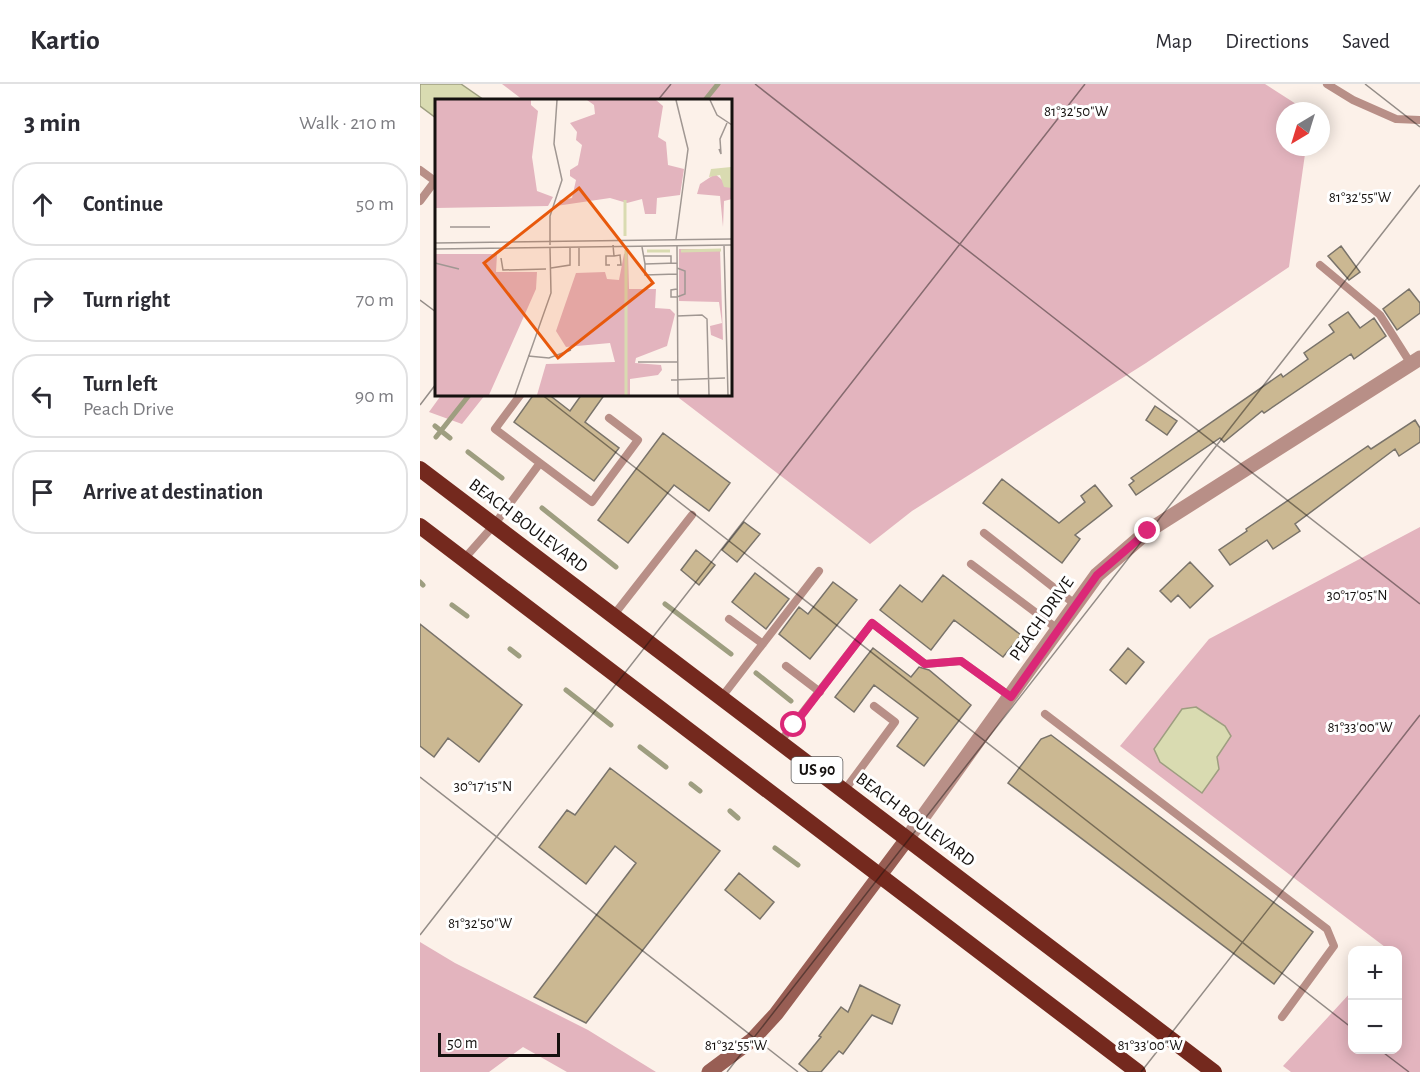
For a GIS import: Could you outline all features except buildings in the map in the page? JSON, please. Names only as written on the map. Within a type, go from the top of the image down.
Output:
[{"type":"highway","name":"BEACH BOULEVARD","points":[[420,469],[1214,1072]]},
{"type":"highway","name":"US 90","points":[[420,526],[1138,1072]]},
{"type":"main road","name":"PEACH DRIVE","points":[[712,1071],[752,1040],[776,1014],[907,839]]},
{"type":"street","name":"PEACH DRIVE","points":[[907,839],[1097,575],[1134,541],[1415,361]]},
{"type":"lane","points":[[1327,84],[1353,100],[1396,119],[1420,120]]},
{"type":"lane","points":[[420,170],[435,181],[420,201]]},
{"type":"lane","points":[[1320,264],[1380,315],[1415,361]]},
{"type":"lane","points":[[520,396],[495,429],[592,502],[638,440],[609,418]]},
{"type":"lane","points":[[464,559],[494,525],[540,463]]},
{"type":"lane","points":[[614,616],[692,514]]},
{"type":"lane","points":[[984,533],[1076,605]]},
{"type":"lane","points":[[971,564],[1059,630]]},
{"type":"lane","points":[[721,698],[819,571]]},
{"type":"lane","points":[[729,619],[763,644]]},
{"type":"lane","points":[[780,742],[872,623],[925,664],[961,661],[1011,697]]},
{"type":"lane","points":[[786,666],[820,693]]},
{"type":"lane","points":[[844,791],[895,722],[874,706]]},
{"type":"lane","points":[[1045,714],[1327,929],[1334,946],[1282,1017]]},
{"type":"shaded area","points":[[420,84],[461,84],[483,99],[435,99],[435,117],[420,106]]},
{"type":"shaded area","points":[[502,84],[1265,84],[1293,102],[1276,102],[1276,156],[1305,156],[1289,267],[1146,363],[912,511],[870,544],[679,398],[680,396],[732,396],[732,99],[522,99]]},
{"type":"shaded area","points":[[441,396],[484,396],[462,424],[429,412]]},
{"type":"shaded area","points":[[1420,527],[1420,1072],[1291,1072],[1283,1066],[1348,995],[1348,1054],[1402,1054],[1402,946],[1384,946],[1120,746],[1209,639]]},
{"type":"shaded area","points":[[1196,707],[1225,726],[1231,736],[1217,757],[1219,769],[1202,793],[1160,762],[1154,749],[1182,709]]},
{"type":"shaded area","points":[[420,942],[455,963],[588,1030],[656,1072],[567,1072],[523,1047],[489,1072],[420,1072]]},
{"type":"waterway","points":[[706,99],[718,84]]},
{"type":"waterway","points":[[436,437],[468,396]]},
{"type":"waterway","points":[[435,426],[450,438]]},
{"type":"waterway","points":[[468,452],[502,478]]},
{"type":"waterway","points":[[542,508],[616,567]]},
{"type":"waterway","points":[[420,582],[423,585]]},
{"type":"waterway","points":[[665,604],[731,654]]},
{"type":"waterway","points":[[452,605],[467,616]]},
{"type":"waterway","points":[[510,649],[519,656]]},
{"type":"waterway","points":[[756,673],[791,701]]},
{"type":"waterway","points":[[566,690],[611,725]]},
{"type":"waterway","points":[[640,747],[666,767]]},
{"type":"waterway","points":[[691,784],[700,791]]},
{"type":"waterway","points":[[730,811],[738,818]]},
{"type":"waterway","points":[[775,848],[798,865]]},
{"type":"route","points":[[794,725],[872,623],[925,664],[961,661],[1011,697],[1097,575],[1148,531]]}]
